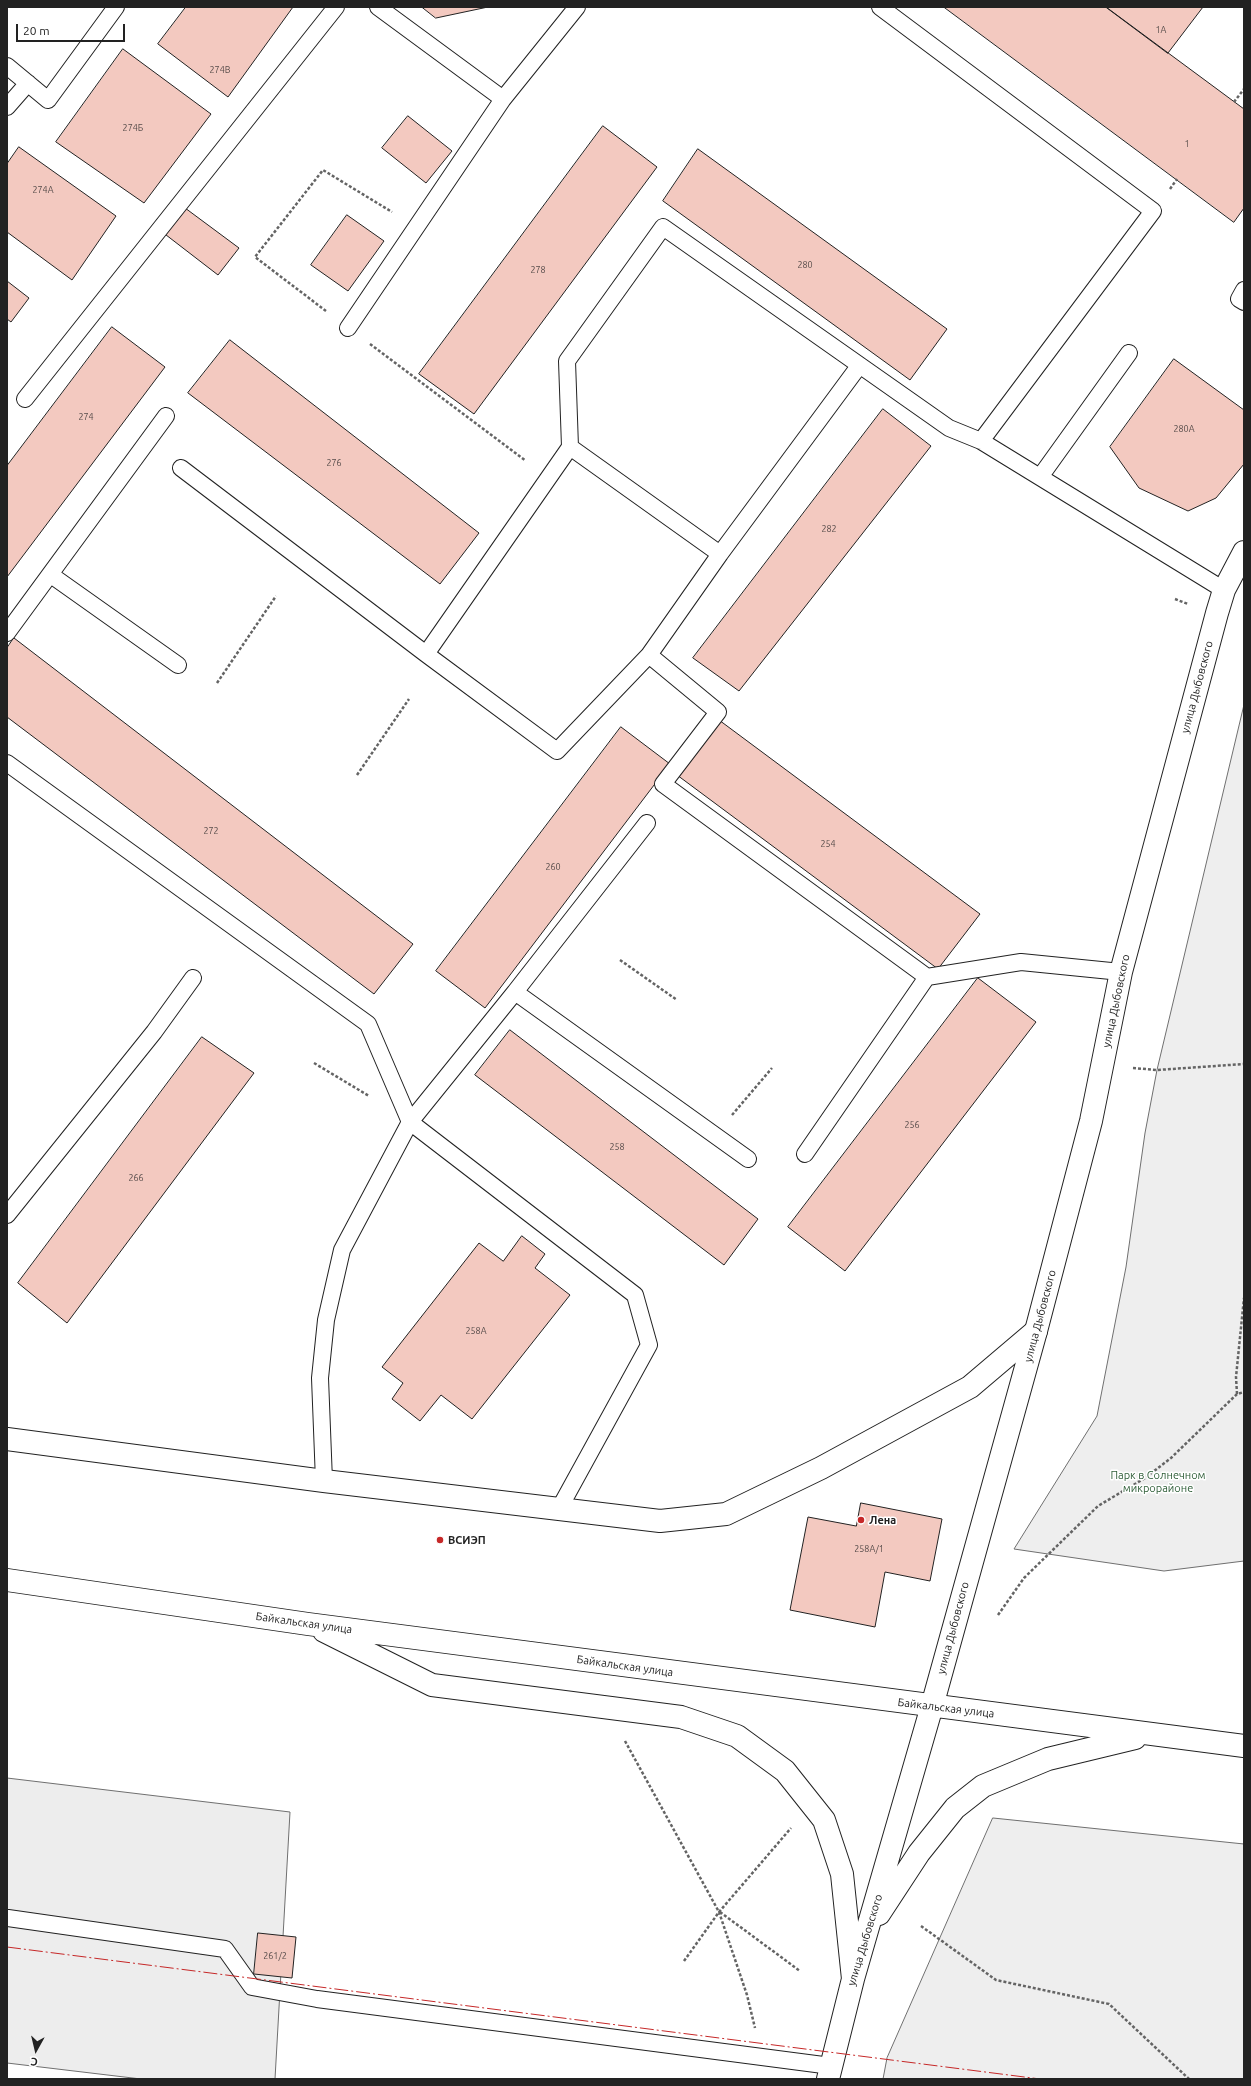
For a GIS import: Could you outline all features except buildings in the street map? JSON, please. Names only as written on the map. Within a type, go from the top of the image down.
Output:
[{"type":"main road","name":"улица Дыбовского","points":[[830,2073],[852,1979],[868,1931],[932,1706],[1036,1331],[1091,1121],[1121,972],[1224,590],[1244,552]]},
{"type":"main road","points":[[7,1439],[324,1481],[660,1521],[726,1514],[821,1468],[970,1387],[1036,1331]]},
{"type":"main road","name":"Байкальская улица","points":[[7,1580],[308,1624],[1147,1735],[1244,1746]]},
{"type":"main road","points":[[308,1624],[432,1684],[681,1717],[737,1736],[785,1771],[824,1820],[842,1874],[852,1979]]},
{"type":"main road","points":[[868,1931],[920,1853],[955,1808],[983,1786],[1048,1759],[1147,1735]]},
{"type":"lane","points":[[7,66],[48,100],[116,7]]},
{"type":"lane","points":[[25,399],[336,7]]},
{"type":"lane","points":[[378,7],[504,99]]},
{"type":"lane","points":[[348,328],[504,99],[577,7]]},
{"type":"lane","points":[[880,7],[1153,211],[981,442]]},
{"type":"lane","points":[[7,107],[28,83]]},
{"type":"lane","points":[[426,654],[547,477],[570,447],[567,361],[663,227],[949,428],[981,442],[1224,590]]},
{"type":"lane","points":[[1244,290],[1239,299],[1244,302]]},
{"type":"lane","points":[[1040,477],[1129,353]]},
{"type":"lane","points":[[181,468],[426,654],[557,751],[649,655],[720,554],[859,366]]},
{"type":"lane","points":[[7,633],[51,575],[166,416]]},
{"type":"lane","points":[[570,447],[720,554]]},
{"type":"lane","points":[[51,575],[178,665]]},
{"type":"lane","points":[[649,655],[718,712],[662,784],[927,977],[1021,962],[1121,972]]},
{"type":"lane","points":[[7,764],[368,1024],[410,1122],[636,1295],[649,1345],[559,1509]]},
{"type":"lane","points":[[324,1481],[320,1378],[326,1320],[342,1250],[410,1122],[515,992],[647,823]]},
{"type":"lane","points":[[805,1154],[927,977]]},
{"type":"lane","points":[[7,1215],[154,1032],[193,978]]},
{"type":"lane","points":[[515,992],[748,1159]]},
{"type":"lane","points":[[8,1918],[226,1949],[252,1987],[310,1998],[762,2057],[830,2073]]},
{"type":"path","points":[[1234,102],[1244,89]]},
{"type":"path","points":[[417,228],[323,170],[255,257],[547,477]]},
{"type":"path","points":[[217,683],[276,596]]},
{"type":"path","points":[[357,775],[409,699]]},
{"type":"path","points":[[620,960],[677,1000]]},
{"type":"path","points":[[314,1063],[410,1122]]},
{"type":"path","points":[[1102,1064],[1157,1070],[1244,1064]]},
{"type":"path","points":[[715,1136],[772,1068]]},
{"type":"path","points":[[1237,1394],[1236,1377],[1244,1298]]},
{"type":"path","points":[[998,1615],[1024,1578],[1098,1506],[1145,1478],[1171,1458],[1237,1394],[1244,1392]]},
{"type":"path","points":[[624,1739],[720,1912],[747,1995],[762,2057]]},
{"type":"path","points":[[684,1961],[720,1912],[793,1826]]},
{"type":"path","points":[[720,1912],[800,1972]]},
{"type":"path","points":[[921,1926],[996,1980],[1109,2004],[1189,2079]]},
{"type":"green space","name":"Парк в Солнечном микрорайоне","points":[[1244,705],[1244,1561],[1164,1571],[1014,1549],[1097,1416],[1126,1267],[1145,1133],[1157,1070]]},
{"type":"green space","points":[[993,1818],[1244,1844],[1244,2079],[883,2079],[887,2058]]},
{"type":"shaded area","points":[[7,1778],[290,1812],[275,2079],[141,2079],[7,2063]]},
{"type":"power","points":[[7,1947],[1040,2079]]},
{"type":"place","name":"Лена","points":[[861,1520]]},
{"type":"place","name":"ВСИЭП","points":[[440,1540]]}]
